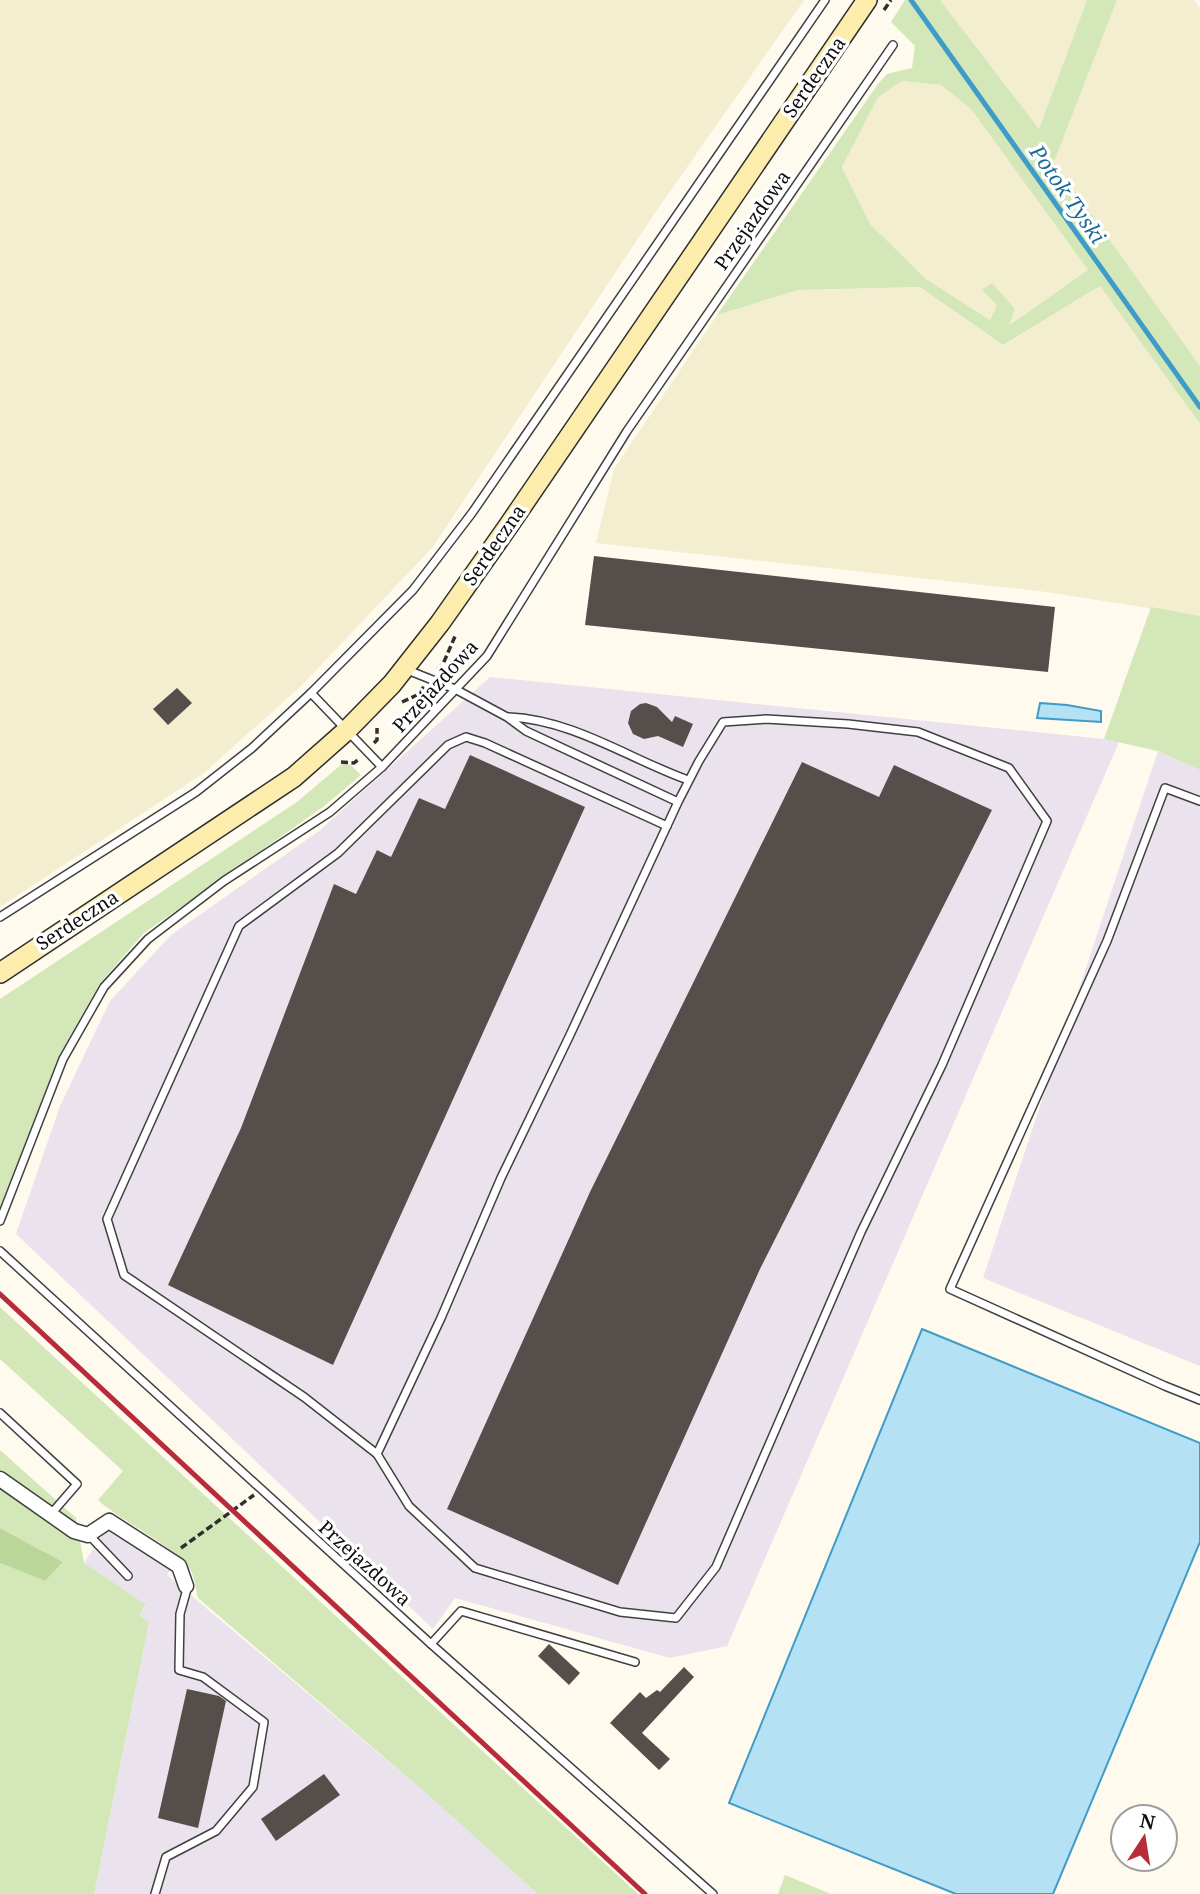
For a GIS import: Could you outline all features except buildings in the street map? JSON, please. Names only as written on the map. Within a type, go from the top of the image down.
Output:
[{"type":"street","name":"Serdeczna","points":[[0,973],[294,777],[346,731],[404,668],[440,623],[509,525],[867,0]]},
{"type":"street","points":[[0,1479],[74,1531],[88,1535],[109,1521],[179,1566],[186,1586]]},
{"type":"lane","points":[[0,917],[196,792],[252,747],[311,693],[414,590],[472,513],[825,0]]},
{"type":"lane","name":"Przejazdowa","points":[[0,1221],[64,1059],[104,987],[148,939],[224,881],[330,812],[382,767],[486,656],[627,431],[893,45]]},
{"type":"lane","points":[[404,668],[455,689],[507,717],[526,731],[678,802]]},
{"type":"lane","points":[[311,693],[382,767]]},
{"type":"lane","points":[[507,717],[531,718],[607,743],[650,767],[688,780]]},
{"type":"lane","points":[[377,1454],[441,1318],[501,1178],[569,1037],[667,826],[688,780],[723,722],[766,719],[918,732],[1009,768],[1047,821],[942,1065],[861,1232],[716,1567],[676,1618],[620,1612],[475,1568],[409,1506],[377,1454],[304,1397],[124,1275],[107,1219],[239,926],[338,853],[448,745],[466,737],[485,743],[667,826]]},
{"type":"lane","points":[[1200,802],[1165,788],[1107,941],[950,1289],[1152,1381],[1200,1400]]},
{"type":"lane","name":"Przejazdowa","points":[[0,1251],[431,1644],[713,1894]]},
{"type":"lane","points":[[0,1413],[78,1484],[51,1515]]},
{"type":"lane","points":[[88,1535],[128,1576]]},
{"type":"lane","points":[[155,1894],[166,1857],[216,1831],[253,1787],[264,1722],[203,1677],[179,1670],[180,1614],[186,1586]]},
{"type":"lane","points":[[431,1644],[461,1611],[635,1662]]},
{"type":"path","points":[[167,1558],[261,1490]]},
{"type":"shaded area","points":[[0,0],[804,0],[657,210],[432,548],[301,686],[204,773],[0,907]]},
{"type":"shaded area","points":[[940,0],[1087,0],[1039,130]]},
{"type":"shaded area","points":[[1117,0],[1194,0],[1200,8],[1200,366],[1054,162]]},
{"type":"shaded area","points":[[902,81],[941,85],[971,109],[1088,270],[1007,326],[997,305],[990,320],[926,279],[870,224],[842,167],[878,96]]},
{"type":"shaded area","points":[[1100,286],[1200,424],[1200,616],[1039,591],[596,543],[614,469],[717,315],[798,290],[920,287],[1003,345]]},
{"type":"shaded area","points":[[490,677],[1119,742],[727,1646],[670,1658],[455,1598],[433,1629],[16,1234],[60,1106],[110,1001],[171,935],[319,831]]},
{"type":"shaded area","points":[[1158,751],[1200,770],[1200,1366],[983,1278]]},
{"type":"shaded area","points":[[108,1527],[170,1570],[167,1575],[427,1794],[538,1894],[94,1894],[149,1623],[139,1615],[146,1606],[84,1563]]},
{"type":"green space","points":[[905,0],[940,0],[1039,129],[1087,0],[1117,0],[1054,162],[1200,366],[1200,424],[1100,286],[1003,345],[920,287],[798,290],[717,315],[878,84],[887,74],[912,68],[915,46],[891,22]],"holes":[[[902,81],[941,85],[971,109],[1088,270],[1009,325],[1015,309],[992,283],[982,290],[997,305],[990,320],[926,279],[870,224],[842,167],[878,97]]]},
{"type":"green space","points":[[1151,607],[1200,616],[1200,770],[1158,751],[1104,739]]},
{"type":"green space","points":[[343,763],[351,765],[361,775],[323,807],[144,933],[100,983],[59,1056],[0,1209],[0,999],[297,802]]},
{"type":"green space","points":[[0,1307],[638,1894],[538,1894],[427,1794],[198,1598],[191,1571],[185,1563],[98,1500],[123,1471],[0,1359]]},
{"type":"green space","points":[[0,1450],[76,1518],[84,1563],[146,1605],[139,1615],[149,1623],[94,1894],[0,1894],[0,1563],[45,1581],[63,1562],[0,1528]]},
{"type":"green space","points":[[0,1528],[63,1562],[45,1581],[0,1563]]},
{"type":"green space","points":[[785,1875],[831,1894],[778,1894]]},
{"type":"water","points":[[1040,703],[1101,711],[1101,722],[1037,718]]},
{"type":"water","points":[[922,1329],[1200,1443],[1200,1542],[1053,1894],[956,1894],[729,1803]]},
{"type":"waterway","name":"Potok Tyski","points":[[911,0],[1200,407]]},
{"type":"railway","points":[[0,1294],[645,1894]]}]
